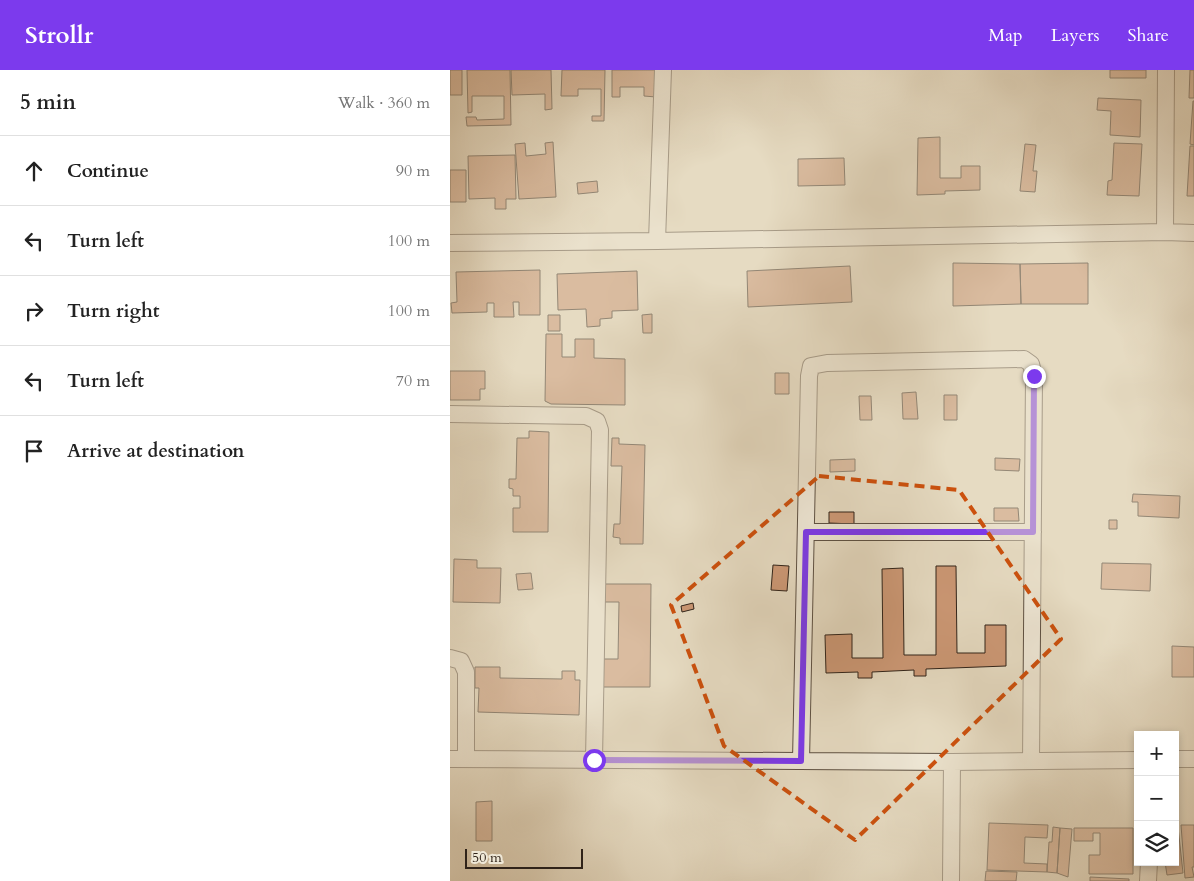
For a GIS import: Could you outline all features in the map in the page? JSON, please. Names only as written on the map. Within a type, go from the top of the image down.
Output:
[{"type":"street","points":[[657,242],[663,70]]},
{"type":"street","points":[[1165,232],[1166,70]]},
{"type":"street","points":[[450,243],[657,242],[1194,233]]},
{"type":"street","points":[[801,761],[809,376],[811,366],[828,363],[1024,360],[1031,364],[1034,376],[1031,761]]},
{"type":"street","points":[[450,414],[586,416],[597,421],[600,430],[594,760]]},
{"type":"street","points":[[806,532],[1033,532]]},
{"type":"street","points":[[450,658],[462,661],[466,672],[458,759],[952,762],[1134,760]]},
{"type":"street","points":[[1179,759],[1194,759]]},
{"type":"street","points":[[951,881],[952,762]]},
{"type":"street","points":[[1148,866],[1148,881]]},
{"type":"highlighted area","points":[[819,476],[959,490],[1061,639],[855,840],[724,746],[671,605]]},
{"type":"building","points":[[450,70],[462,70],[462,95],[450,95]]},
{"type":"building","points":[[467,70],[510,70],[511,125],[467,126],[466,117],[476,117],[477,120],[504,119],[504,96],[472,96],[472,112],[468,113]]},
{"type":"building","points":[[511,70],[551,70],[552,109],[545,110],[545,94],[512,95]]},
{"type":"building","points":[[562,70],[605,70],[604,121],[592,121],[592,116],[601,116],[601,89],[578,89],[578,96],[561,96]]},
{"type":"building","points":[[612,70],[657,70],[656,97],[644,96],[644,87],[620,87],[620,97],[612,97]]},
{"type":"building","points":[[1110,70],[1146,70],[1146,78],[1110,78]]},
{"type":"building","points":[[1190,70],[1194,70],[1194,98],[1189,98]]},
{"type":"building","points":[[1098,98],[1141,100],[1140,137],[1110,135],[1111,111],[1097,110]]},
{"type":"building","points":[[1194,101],[1194,145],[1190,144]]},
{"type":"building","points":[[940,137],[940,178],[961,178],[961,166],[980,166],[980,190],[945,191],[945,194],[917,195],[918,138]]},
{"type":"building","points":[[553,142],[556,197],[519,199],[515,144],[525,143],[526,156],[546,154],[545,143]]},
{"type":"building","points":[[1114,143],[1142,144],[1139,196],[1107,195],[1108,181],[1112,180]]},
{"type":"building","points":[[1025,144],[1036,145],[1033,171],[1037,171],[1035,192],[1020,191]]},
{"type":"building","points":[[1190,146],[1194,146],[1194,196],[1187,196]]},
{"type":"building","points":[[515,155],[516,199],[506,199],[506,209],[495,209],[495,198],[469,199],[468,156]]},
{"type":"building","points":[[844,158],[845,185],[798,186],[798,159]]},
{"type":"building","points":[[450,170],[466,170],[466,202],[450,202]]},
{"type":"building","points":[[597,181],[598,192],[578,194],[577,183]]},
{"type":"building","points":[[953,263],[1020,264],[1021,304],[953,306]]},
{"type":"building","points":[[1088,263],[1088,304],[1021,304],[1020,264]]},
{"type":"building","points":[[850,266],[852,302],[748,307],[747,271]]},
{"type":"building","points":[[540,270],[540,315],[519,315],[519,302],[513,302],[514,317],[494,317],[494,303],[487,303],[487,312],[452,313],[451,303],[457,302],[456,272]]},
{"type":"building","points":[[637,271],[638,310],[612,311],[612,318],[600,319],[600,326],[587,327],[586,309],[558,310],[557,274]]},
{"type":"building","points":[[652,314],[652,333],[643,333],[642,315]]},
{"type":"building","points":[[548,315],[560,315],[560,331],[548,331]]},
{"type":"building","points":[[546,334],[562,334],[562,357],[575,357],[575,339],[594,339],[594,358],[625,359],[625,405],[551,404],[545,401]]},
{"type":"building","points":[[450,371],[485,371],[485,389],[480,389],[480,400],[450,400]]},
{"type":"building","points":[[775,373],[789,373],[789,394],[775,394]]},
{"type":"building","points":[[916,392],[918,419],[903,419],[902,393]]},
{"type":"building","points":[[944,395],[957,395],[957,420],[944,420]]},
{"type":"building","points":[[859,396],[871,396],[872,420],[860,420]]},
{"type":"building","points":[[529,431],[549,432],[548,532],[513,532],[513,508],[520,508],[520,496],[513,496],[513,489],[509,488],[509,479],[516,479],[517,438],[529,438]]},
{"type":"building","points":[[612,438],[619,438],[619,444],[645,445],[643,544],[620,544],[620,538],[613,537],[614,524],[620,524],[622,466],[611,466]]},
{"type":"building","points":[[995,458],[1020,459],[1019,471],[995,470]]},
{"type":"building","points":[[855,459],[855,471],[830,472],[830,460]]},
{"type":"building","points":[[1133,494],[1180,496],[1179,518],[1138,516],[1138,502],[1132,502]]},
{"type":"building","points":[[994,508],[1018,508],[1019,521],[994,521]]},
{"type":"building","points":[[829,512],[854,512],[854,524],[829,523]]},
{"type":"building","points":[[1109,520],[1117,520],[1117,529],[1109,529]]},
{"type":"building","points":[[454,559],[477,560],[477,568],[501,568],[500,603],[453,602]]},
{"type":"building","points":[[1102,563],[1151,564],[1150,591],[1101,589]]},
{"type":"building","points":[[773,565],[789,566],[787,591],[771,590]]},
{"type":"building","points":[[936,566],[956,566],[957,653],[985,653],[985,625],[1006,625],[1006,666],[926,669],[926,676],[914,676],[914,670],[872,672],[872,678],[858,678],[858,672],[826,673],[825,635],[852,634],[852,658],[883,658],[882,569],[903,568],[904,655],[936,655]]},
{"type":"building","points":[[531,573],[533,589],[518,590],[516,574]]},
{"type":"building","points":[[601,584],[651,584],[650,687],[597,687],[597,659],[618,659],[619,602],[600,602]]},
{"type":"building","points":[[693,603],[694,609],[682,612],[681,606]]},
{"type":"building","points":[[1172,646],[1194,647],[1194,677],[1172,677]]},
{"type":"building","points":[[475,667],[500,667],[500,678],[562,679],[562,671],[575,671],[575,680],[580,680],[579,715],[478,712],[479,688],[475,688]]},
{"type":"building","points":[[492,801],[492,841],[476,841],[476,802]]},
{"type":"building","points":[[989,823],[1048,825],[1047,838],[1025,837],[1024,863],[1047,864],[1047,872],[987,870]]},
{"type":"building","points":[[1181,825],[1194,825],[1194,867],[1192,867],[1194,877],[1185,878]]},
{"type":"building","points":[[1053,827],[1060,828],[1057,873],[1047,872],[1049,842],[1052,842]]},
{"type":"building","points":[[1060,828],[1072,829],[1068,877],[1057,873]]},
{"type":"building","points":[[1074,828],[1133,828],[1133,874],[1089,874],[1089,855],[1100,855],[1100,833],[1093,833],[1093,841],[1074,841]]},
{"type":"building","points":[[1179,836],[1183,873],[1167,875],[1166,866],[1179,866]]},
{"type":"building","points":[[986,871],[1017,872],[1016,881],[985,881]]},
{"type":"building","points":[[1090,877],[1129,879],[1129,881],[1090,881]]},
{"type":"route","points":[[594,760],[801,761],[806,532],[1033,532],[1034,376]]}]
